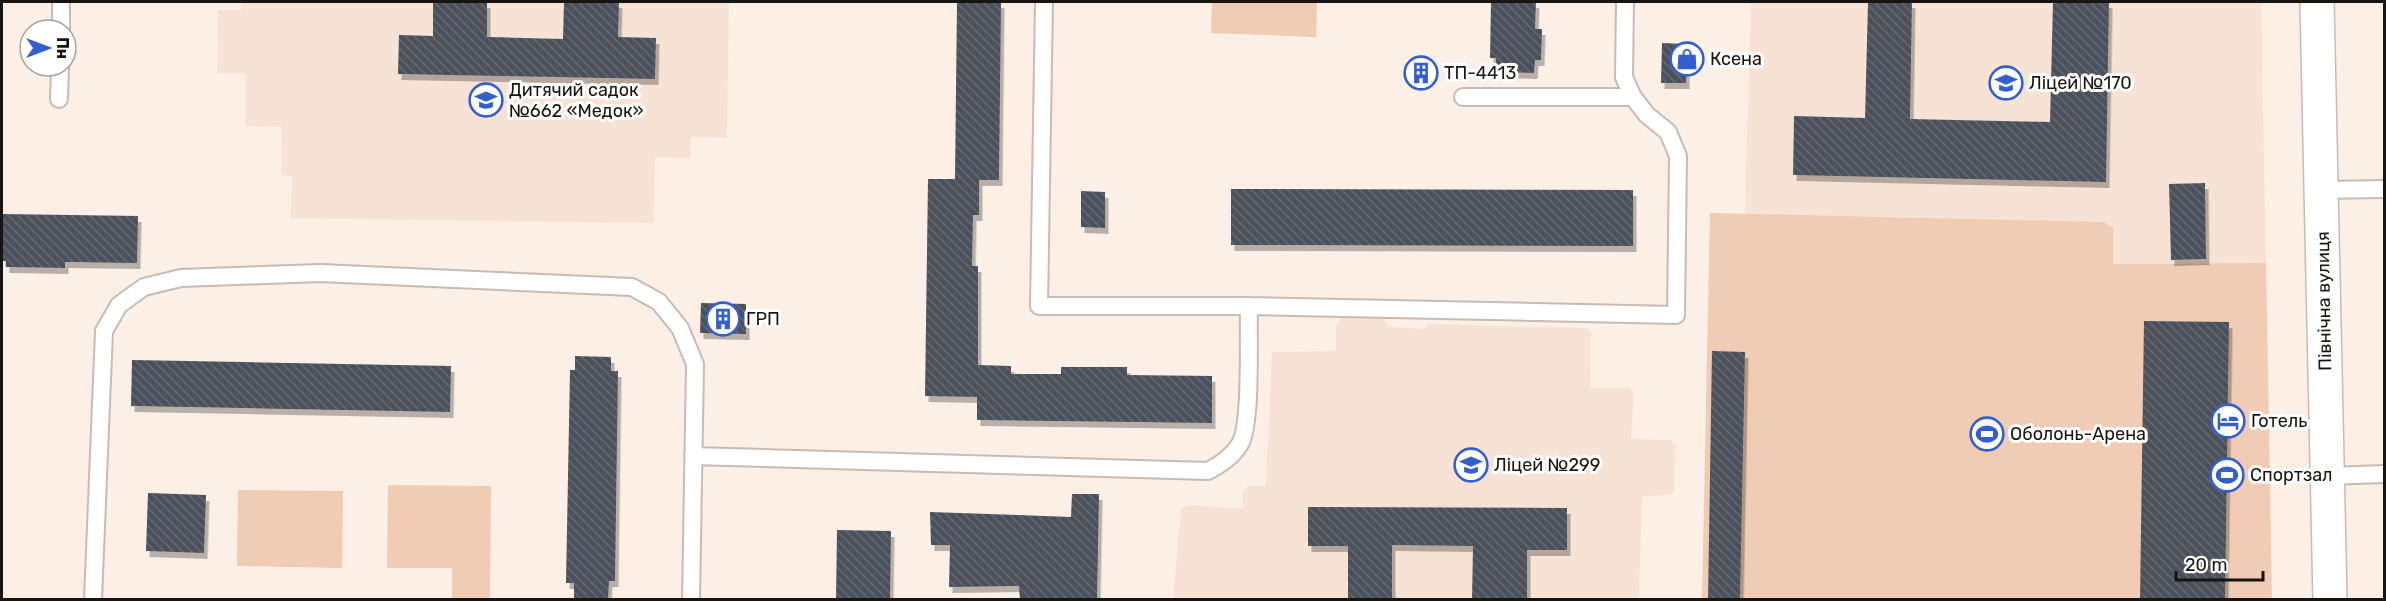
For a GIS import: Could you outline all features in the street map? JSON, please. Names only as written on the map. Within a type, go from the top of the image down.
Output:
[{"type":"street","name":"Північна вулиця","points":[[2317,2],[2331,600]]},
{"type":"lane","points":[[61,18],[62,2]]},
{"type":"lane","points":[[1044,2],[1039,306],[1249,306],[1676,315],[1678,156],[1668,132],[1647,115],[1633,97],[1624,77],[1625,2]]},
{"type":"lane","points":[[59,99],[60,78]]},
{"type":"lane","points":[[1463,97],[1633,97]]},
{"type":"lane","points":[[2321,190],[2385,189]]},
{"type":"lane","points":[[93,600],[104,331],[119,305],[144,287],[181,278],[320,273],[632,287],[659,302],[680,328],[695,364],[691,600]]},
{"type":"lane","points":[[693,456],[1208,471],[1226,461],[1240,443],[1246,424],[1249,306]]},
{"type":"lane","points":[[2328,476],[2385,474]]},
{"type":"shaded area","name":"Дитячий садок №662 «Медок»","points":[[241,2],[729,2],[727,138],[691,137],[691,158],[655,157],[653,223],[291,218],[292,176],[281,175],[282,127],[245,126],[245,73],[217,73],[218,10],[241,10]]},
{"type":"shaded area","points":[[1212,2],[1317,2],[1316,37],[1211,33]]},
{"type":"shaded area","name":"Ліцей №170","points":[[1751,2],[2261,2],[2266,263],[2112,264],[2113,228],[2104,222],[1745,214]]},
{"type":"shaded area","name":"Оболонь-Арена","points":[[1710,213],[2104,222],[2113,228],[2113,264],[2266,263],[2272,599],[1702,600]]},
{"type":"shaded area","name":"Ліцей №299","points":[[1342,316],[1380,316],[1390,327],[1423,329],[1430,324],[1586,328],[1591,332],[1590,388],[1628,388],[1634,393],[1631,439],[1671,440],[1676,444],[1674,491],[1669,495],[1642,496],[1639,599],[1173,600],[1181,510],[1188,505],[1243,509],[1243,492],[1248,486],[1266,486],[1272,352],[1336,351],[1336,325]]},
{"type":"shaded area","points":[[388,485],[491,486],[490,599],[452,599],[452,568],[387,568]]},
{"type":"shaded area","points":[[238,490],[343,491],[342,568],[237,566]]},
{"type":"building","points":[[433,2],[487,2],[487,37],[563,39],[564,2],[619,2],[618,37],[656,38],[655,79],[398,74],[399,35],[433,36]]},
{"type":"building","points":[[957,2],[1001,2],[999,180],[979,180],[979,215],[973,215],[972,266],[978,266],[978,365],[1011,366],[1011,374],[1061,374],[1061,367],[1127,367],[1127,375],[1212,376],[1212,423],[977,420],[977,397],[925,396],[928,179],[955,179]]},
{"type":"building","points":[[1491,2],[1536,2],[1535,29],[1542,29],[1541,60],[1535,60],[1534,73],[1496,72],[1496,58],[1490,58]]},
{"type":"building","points":[[1868,2],[1912,2],[1910,119],[2050,122],[2053,2],[2109,2],[2106,182],[1793,175],[1794,116],[1865,118]]},
{"type":"building","points":[[1662,43],[1687,44],[1686,83],[1661,83]]},
{"type":"building","points":[[2205,183],[2206,259],[2171,260],[2169,184]]},
{"type":"building","points":[[1231,189],[1633,190],[1633,246],[1231,245]]},
{"type":"building","points":[[1081,191],[1105,192],[1105,228],[1081,227]]},
{"type":"building","points":[[2,214],[138,216],[137,263],[65,262],[65,268],[6,267],[6,261],[2,261]]},
{"type":"building","name":"ГРП","points":[[701,303],[746,304],[746,334],[700,333]]},
{"type":"building","points":[[2144,321],[2229,322],[2225,600],[2140,600]]},
{"type":"building","points":[[1712,351],[1745,352],[1740,600],[1708,600]]},
{"type":"building","points":[[575,356],[611,357],[611,371],[618,371],[615,581],[609,581],[608,600],[574,600],[574,583],[566,583],[570,370],[575,370]]},
{"type":"building","points":[[132,360],[451,366],[450,412],[131,406]]},
{"type":"building","points":[[148,493],[206,495],[204,553],[146,551]]},
{"type":"building","points":[[1072,494],[1099,494],[1097,600],[1020,600],[1019,586],[949,587],[950,545],[931,545],[930,512],[1071,517]]},
{"type":"building","points":[[1308,507],[1567,508],[1567,550],[1527,550],[1527,600],[1472,600],[1473,546],[1392,545],[1392,600],[1348,600],[1348,546],[1308,546]]},
{"type":"building","points":[[837,530],[891,531],[890,600],[836,600]]},
{"type":"place","name":"Ксена","points":[[1687,59]]},
{"type":"place","name":"ТП-4413","points":[[1421,73]]},
{"type":"place","name":"Ліцей №170","points":[[2006,83]]},
{"type":"place","name":"Дитячий садок №662 «Медок»","points":[[486,100]]},
{"type":"place","name":"ГРП","points":[[723,319]]},
{"type":"place","name":"Готель","points":[[2228,421]]},
{"type":"place","name":"Оболонь-Арена","points":[[1987,434]]},
{"type":"place","name":"Ліцей №299","points":[[1471,465]]},
{"type":"place","name":"Спортзал","points":[[2227,475]]}]
